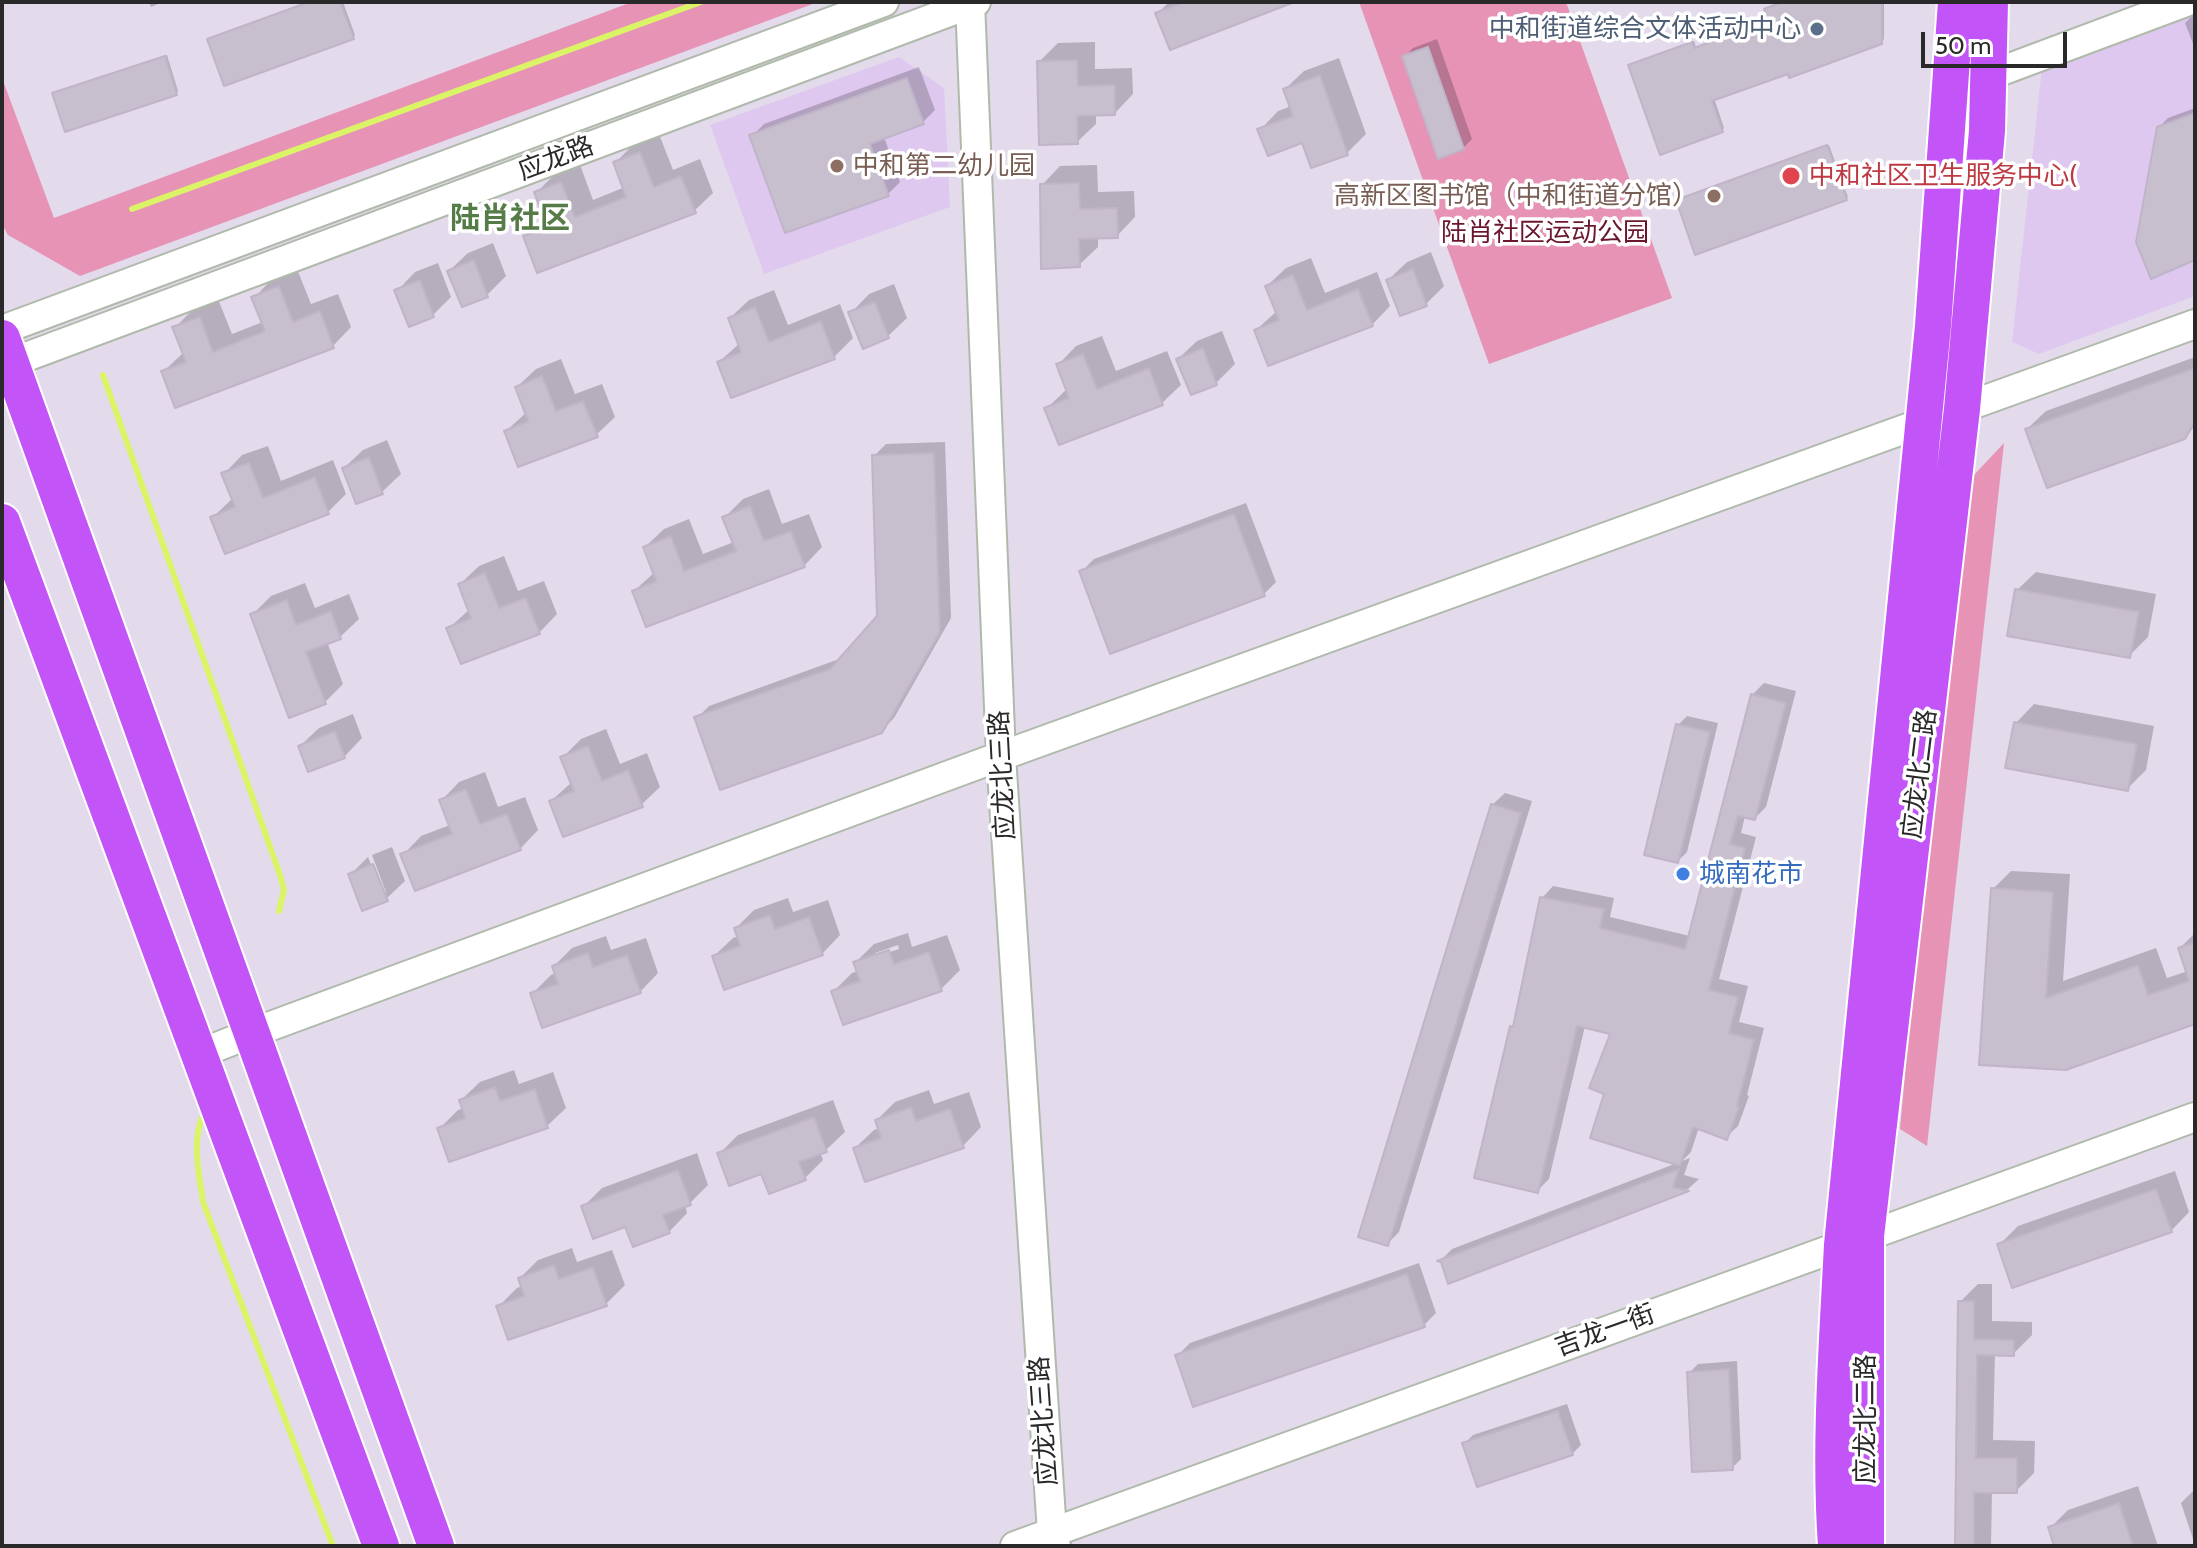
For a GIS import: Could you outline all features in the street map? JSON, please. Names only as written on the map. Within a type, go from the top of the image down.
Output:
[{"type":"main road","name":"应龙北二路","points":[[1866,1546],[1854,1241],[1933,326],[1956,2]]},
{"type":"main road","name":"应龙北二路","points":[[1836,1546],[1833,1501],[1834,1385],[1962,409],[1987,131],[1990,2]]},
{"type":"main road","points":[[4,350],[436,1546]]},
{"type":"main road","points":[[2,522],[381,1546]]},
{"type":"street","name":"应龙路","points":[[4,350],[884,2]]},
{"type":"street","points":[[1988,76],[2186,2]]},
{"type":"street","name":"应龙路","points":[[4,350],[972,3]]},
{"type":"street","name":"应龙北三路","points":[[972,3],[1001,756],[1054,1539]]},
{"type":"street","points":[[199,1054],[1001,756],[2195,324]]},
{"type":"street","name":"吉龙一街","points":[[1015,1546],[1054,1539],[2195,1117]]},
{"type":"shaded area","points":[[2195,13],[2195,296],[2039,354],[2012,342],[2042,68]]},
{"type":"shaded area","name":"中和第二幼儿园","points":[[899,57],[944,88],[950,207],[764,274],[710,125]]},
{"type":"green space","points":[[632,2],[818,2],[80,276],[8,235],[2,224],[2,78],[54,218]]},
{"type":"green space","name":"陆肖社区运动公园","points":[[1359,2],[1566,2],[1672,298],[1489,364]]},
{"type":"green space","points":[[2004,443],[1927,1146],[1900,1129],[1959,491]]},
{"type":"building","points":[[309,2],[340,2],[354,39],[224,86],[207,39]]},
{"type":"building","points":[[1184,2],[1292,3],[1170,50],[1155,13]]},
{"type":"building","points":[[1782,2],[1882,2],[1882,44],[1789,78],[1788,74],[1712,101],[1723,132],[1660,155],[1628,65],[1692,42],[1694,48],[1768,21],[1764,9]]},
{"type":"building","points":[[1428,47],[1464,149],[1438,159],[1402,56]]},
{"type":"building","points":[[165,56],[177,95],[65,132],[52,93]]},
{"type":"building","points":[[1077,60],[1078,86],[1115,85],[1115,115],[1077,116],[1078,144],[1039,145],[1037,61]]},
{"type":"building","points":[[1320,75],[1348,155],[1311,168],[1302,143],[1268,156],[1257,129],[1293,116],[1283,89]]},
{"type":"building","points":[[907,78],[924,124],[870,144],[889,196],[785,233],[749,135]]},
{"type":"building","points":[[2195,113],[2195,260],[2151,279],[2136,242],[2157,127]]},
{"type":"building","points":[[1827,145],[1847,200],[1695,255],[1676,200]]},
{"type":"building","points":[[640,152],[654,187],[681,176],[696,213],[537,273],[523,236],[547,227],[534,192],[561,182],[575,217],[626,197],[613,162]]},
{"type":"building","points":[[1079,183],[1080,209],[1117,208],[1118,238],[1079,239],[1080,267],[1041,269],[1040,184]]},
{"type":"building","points":[[474,260],[488,297],[462,307],[447,271]]},
{"type":"building","points":[[1413,269],[1427,306],[1400,316],[1386,280]]},
{"type":"building","points":[[1293,275],[1307,310],[1358,289],[1373,326],[1268,366],[1254,330],[1279,320],[1265,286]]},
{"type":"building","points":[[420,280],[434,317],[409,327],[394,290]]},
{"type":"building","points":[[279,286],[293,322],[320,311],[334,348],[175,408],[161,371],[186,362],[172,327],[200,317],[213,352],[265,331],[251,297]]},
{"type":"building","points":[[875,302],[889,338],[863,349],[848,312]]},
{"type":"building","points":[[755,307],[769,342],[821,321],[835,359],[731,398],[717,362],[741,352],[728,318]]},
{"type":"building","points":[[1203,348],[1217,385],[1191,395],[1176,359]]},
{"type":"building","points":[[1083,354],[1097,389],[1149,368],[1163,405],[1059,445],[1044,408],[1069,398],[1056,364]]},
{"type":"building","points":[[2195,368],[2195,422],[2185,439],[2047,488],[2025,429]]},
{"type":"building","points":[[542,376],[556,411],[583,401],[598,437],[518,467],[504,431],[528,421],[515,387]]},
{"type":"building","points":[[934,453],[940,632],[882,733],[720,790],[694,717],[830,669],[877,616],[872,455]]},
{"type":"building","points":[[369,457],[383,494],[356,504],[342,468]]},
{"type":"building","points":[[249,463],[263,498],[315,477],[329,514],[225,554],[210,517],[235,507],[221,473]]},
{"type":"building","points":[[750,506],[764,541],[791,531],[805,567],[646,627],[632,591],[656,581],[643,547],[671,536],[684,571],[736,551],[722,517]]},
{"type":"building","points":[[1234,514],[1265,596],[1110,654],[1079,571]]},
{"type":"building","points":[[485,573],[499,608],[526,598],[540,634],[461,664],[446,628],[471,618],[458,584]]},
{"type":"building","points":[[2015,589],[2139,612],[2130,658],[2007,636]]},
{"type":"building","points":[[287,600],[296,625],[331,611],[341,639],[306,652],[326,704],[289,718],[250,614]]},
{"type":"building","points":[[1751,694],[1786,703],[1755,820],[1738,816],[1730,844],[1745,848],[1709,990],[1738,997],[1729,1033],[1754,1040],[1739,1107],[1727,1140],[1693,1127],[1680,1166],[1590,1138],[1604,1094],[1589,1088],[1610,1034],[1577,1026],[1538,1193],[1474,1178],[1510,1026],[1513,1027],[1540,897],[1604,909],[1600,928],[1685,949]]},
{"type":"building","points":[[2014,722],[2137,744],[2128,791],[2005,768]]},
{"type":"building","points":[[1676,724],[1710,732],[1678,863],[1644,855]]},
{"type":"building","points":[[335,731],[345,758],[308,772],[298,746]]},
{"type":"building","points":[[588,746],[602,781],[628,770],[643,807],[563,837],[549,801],[574,791],[560,757]]},
{"type":"building","points":[[466,789],[480,824],[507,814],[521,850],[415,891],[400,854],[452,834],[439,800]]},
{"type":"building","points":[[1491,804],[1521,813],[1388,1246],[1358,1237]]},
{"type":"building","points":[[373,864],[388,901],[362,911],[348,874]]},
{"type":"building","points":[[1991,888],[2053,892],[2046,998],[2138,965],[2148,995],[2189,981],[2178,948],[2195,942],[2195,1024],[2066,1070],[1979,1065]]},
{"type":"building","points":[[770,915],[775,929],[809,917],[823,955],[724,990],[712,956],[740,946],[734,928]]},
{"type":"building","points":[[889,950],[894,964],[929,952],[942,991],[843,1025],[831,991],[860,981],[853,962]]},
{"type":"building","points":[[588,953],[593,967],[627,955],[641,993],[542,1028],[530,993],[558,984],[552,966]]},
{"type":"building","points":[[495,1087],[500,1101],[535,1089],[548,1128],[449,1162],[437,1128],[465,1118],[459,1100]]},
{"type":"building","points":[[911,1107],[916,1121],[950,1109],[964,1148],[865,1182],[853,1148],[881,1138],[875,1120]]},
{"type":"building","points":[[814,1117],[827,1152],[799,1162],[806,1180],[769,1194],[761,1174],[729,1186],[717,1153]]},
{"type":"building","points":[[1679,1169],[1673,1187],[1689,1191],[1448,1284],[1441,1262],[1437,1261]]},
{"type":"building","points":[[678,1170],[691,1205],[663,1215],[670,1233],[633,1247],[625,1227],[593,1239],[581,1206]]},
{"type":"building","points":[[2156,1189],[2172,1232],[2012,1288],[1997,1244]]},
{"type":"building","points":[[554,1265],[559,1279],[593,1267],[607,1306],[508,1340],[496,1306],[524,1296],[518,1278]]},
{"type":"building","points":[[1407,1274],[1425,1327],[1193,1407],[1175,1355]]},
{"type":"building","points":[[1958,1301],[1974,1301],[1974,1339],[2014,1340],[2014,1356],[1977,1355],[1976,1458],[2017,1458],[2017,1493],[1974,1493],[1974,1546],[1955,1546]]},
{"type":"building","points":[[1729,1369],[1733,1470],[1692,1472],[1687,1372]]},
{"type":"building","points":[[1558,1411],[1573,1455],[1477,1487],[1462,1443]]},
{"type":"building","points":[[2119,1503],[2133,1546],[2054,1546],[2048,1527]]},
{"type":"waterway","points":[[132,209],[701,2]]},
{"type":"waterway","points":[[103,375],[280,875],[284,890],[279,911]]},
{"type":"waterway","points":[[202,1117],[197,1148],[203,1202],[333,1546]]},
{"type":"place","name":"中和街道综合文体活动中心","points":[[1817,29]]},
{"type":"place","name":"中和第二幼儿园","points":[[837,166]]},
{"type":"place","name":"中和社区卫生服务中心(","points":[[1791,176]]},
{"type":"place","name":"高新区图书馆（中和街道分馆）","points":[[1714,196]]},
{"type":"place","name":"城南花市","points":[[1683,874]]},
{"type":"district","name":"陆肖社区","points":[[510,219]]}]
